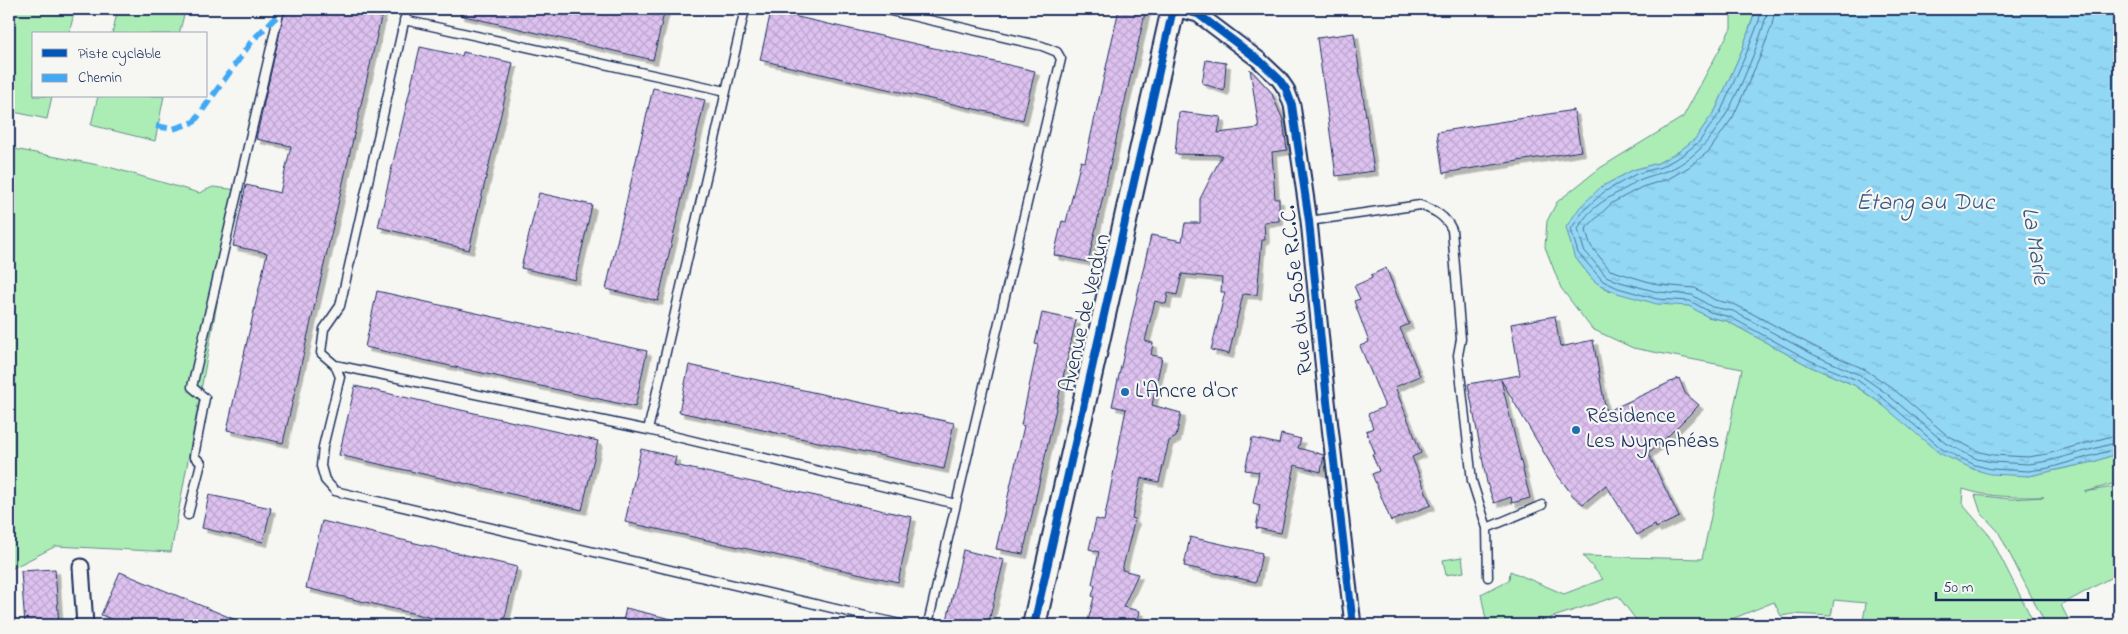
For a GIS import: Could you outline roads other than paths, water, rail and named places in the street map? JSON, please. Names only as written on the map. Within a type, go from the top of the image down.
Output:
[{"type":"main road","name":"Avenue de Verdun","points":[[1034,625],[1173,9]]},
{"type":"street","name":"Rue du 505e R.C.C.","points":[[1178,9],[1198,14],[1227,35],[1272,71],[1286,89],[1295,121],[1309,221],[1327,401],[1353,625]]},
{"type":"street","points":[[81,567],[85,625]]},
{"type":"lane","points":[[188,515],[201,463],[194,456],[205,398],[192,387],[280,9]]},
{"type":"lane","points":[[407,9],[340,306],[324,330],[321,353],[334,365],[340,377],[323,447],[321,466],[325,480],[335,492],[904,625]]},
{"type":"lane","points":[[648,430],[745,9]]},
{"type":"lane","points":[[882,9],[1042,46],[1057,52],[1061,58],[930,619],[924,625]]},
{"type":"lane","points":[[404,20],[726,91]]},
{"type":"lane","points":[[1309,221],[1420,205],[1432,209],[1448,222],[1452,230],[1461,339],[1458,355],[1472,481],[1487,528],[1488,577]]},
{"type":"lane","points":[[334,365],[648,430],[956,504]]},
{"type":"lane","points":[[1487,528],[1542,505]]},
{"type":"lane","points":[[1784,625],[1795,625]]},
{"type":"water","name":"Étang au Duc","points":[[1756,9],[2119,9],[2119,453],[2093,462],[2029,476],[1990,474],[1973,469],[1939,453],[1879,402],[1854,385],[1809,366],[1727,321],[1708,317],[1689,306],[1657,304],[1617,293],[1593,280],[1574,256],[1566,227],[1580,207],[1601,187],[1633,170],[1658,163],[1678,152],[1695,139],[1716,109],[1742,50]]},
{"type":"waterway","name":"La Marle","points":[[2114,454],[2119,466]]},
{"type":"place","name":"L'Ancre d'Or","points":[[1125,392]]},
{"type":"place","name":"Résidence Les Nymphéas","points":[[1576,430]]}]
